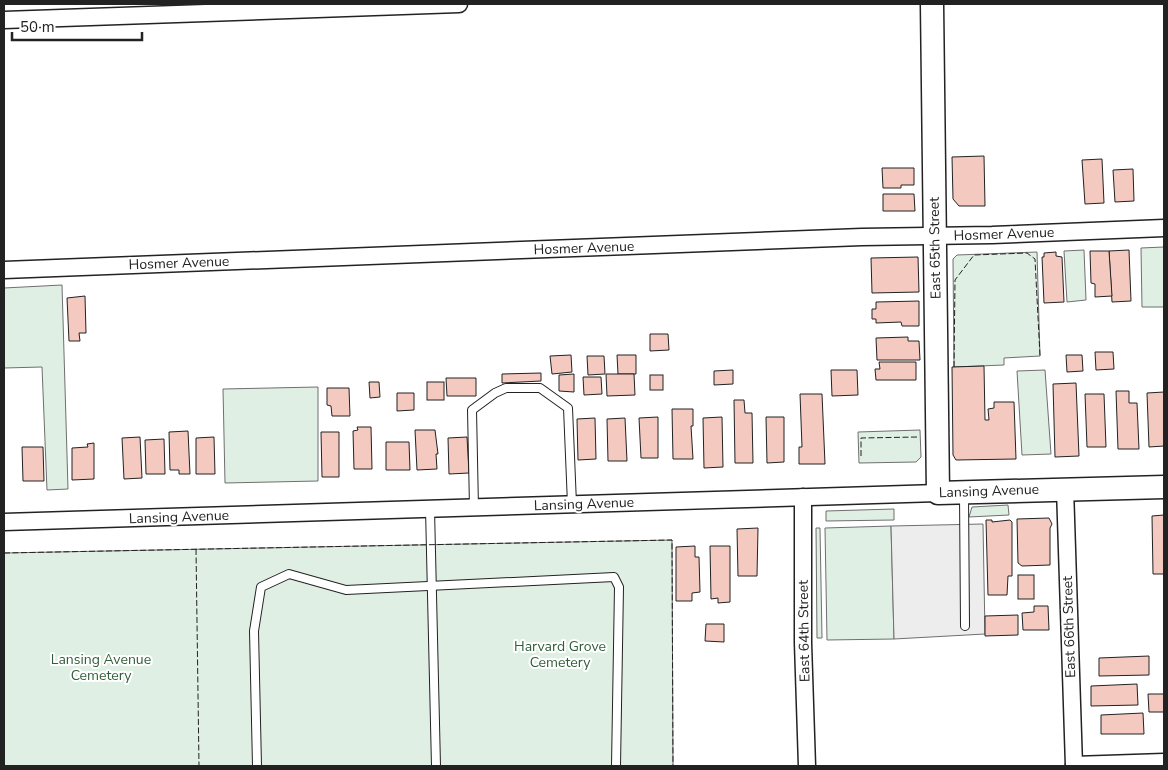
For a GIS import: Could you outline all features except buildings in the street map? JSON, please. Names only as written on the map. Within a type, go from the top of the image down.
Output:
[{"type":"street","points":[[4,20],[459,4]]},
{"type":"street","name":"East 65th Street","points":[[932,4],[938,493]]},
{"type":"street","name":"Hosmer Avenue","points":[[4,270],[1164,228]]},
{"type":"street","name":"Lansing Avenue","points":[[4,522],[1065,488],[1164,487]]},
{"type":"street","name":"East 66th Street","points":[[1065,488],[1074,765]]},
{"type":"street","name":"East 64th Street","points":[[803,496],[803,643],[807,766]]},
{"type":"street","points":[[1074,765],[1164,762]]},
{"type":"lane","points":[[474,508],[472,410],[506,388],[540,388],[568,408],[572,504]]},
{"type":"lane","points":[[964,492],[965,626]]},
{"type":"lane","points":[[430,509],[436,766]]},
{"type":"lane","points":[[257,766],[254,631],[261,587],[288,574],[346,590],[614,577],[619,587],[616,766]]},
{"type":"green space","points":[[1164,247],[1164,307],[1142,307],[1141,248]]},
{"type":"green space","points":[[1084,250],[1086,300],[1067,302],[1064,251]]},
{"type":"green space","points":[[1037,252],[1040,356],[1004,358],[1004,365],[954,367],[953,259],[957,255]]},
{"type":"green space","points":[[62,285],[68,489],[47,490],[42,367],[4,368],[4,288]]},
{"type":"green space","points":[[1045,370],[1051,454],[1022,455],[1017,371]]},
{"type":"green space","points":[[318,387],[318,481],[225,483],[223,389]]},
{"type":"green space","points":[[920,430],[921,457],[916,462],[859,463],[858,432]]},
{"type":"green space","points":[[1008,505],[1009,515],[969,517],[972,507]]},
{"type":"green space","points":[[894,509],[894,520],[826,521],[826,511]]},
{"type":"green space","points":[[891,526],[894,639],[827,640],[825,528]]},
{"type":"green space","points":[[816,528],[820,528],[822,638],[817,638]]},
{"type":"green space","name":"Harvard Grove Cemetery","points":[[672,540],[673,766],[4,766],[4,553]]},
{"type":"shaded area","points":[[983,524],[985,634],[894,639],[891,526]]},
{"type":"fence","points":[[954,367],[955,280],[974,255],[1027,253],[1035,259],[1040,356]]},
{"type":"fence","points":[[861,456],[861,438],[918,437]]},
{"type":"fence","points":[[4,553],[672,540],[673,766]]},
{"type":"fence","points":[[196,549],[199,766]]},
{"type":"park label","name":"Lansing Avenue Cemetery","points":[[101,668]]}]
